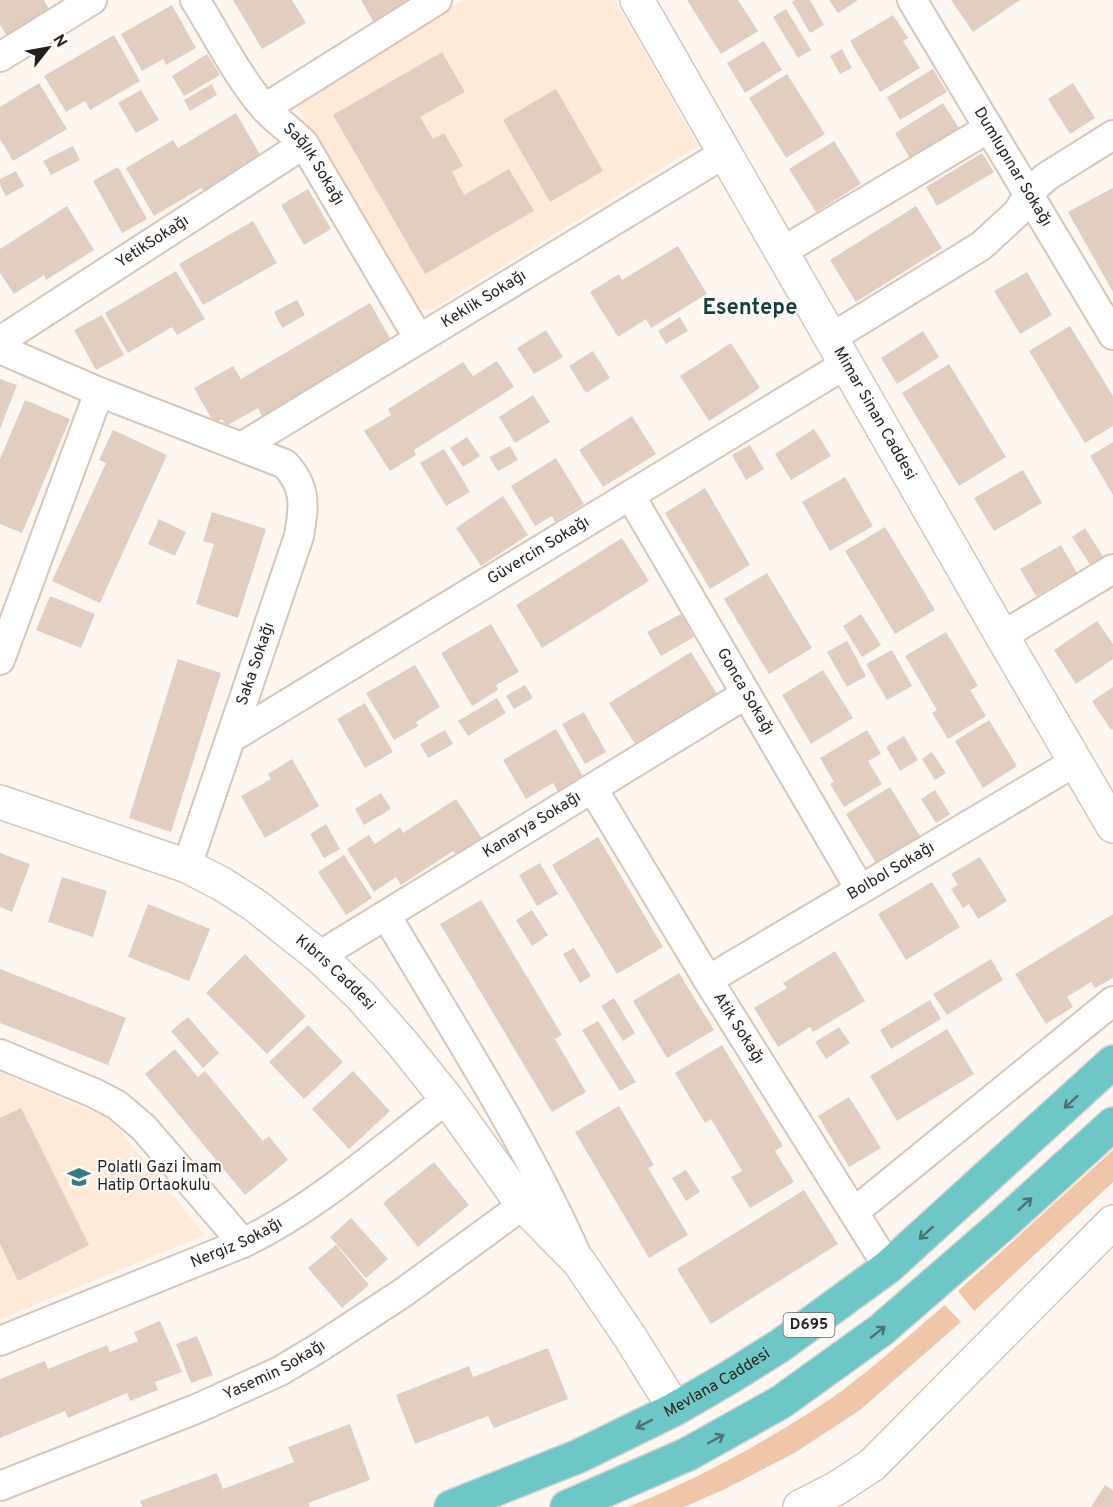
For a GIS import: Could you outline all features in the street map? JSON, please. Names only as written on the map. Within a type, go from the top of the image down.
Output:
[{"type":"main road","name":"Mevlana Caddesi","points":[[451,1507],[579,1456],[675,1409],[781,1345],[888,1267],[1113,1062]]},
{"type":"main road","name":"D695","points":[[567,1507],[678,1459],[781,1402],[881,1330],[1113,1124]]},
{"type":"street","name":"Sağlık Sokağı","points":[[195,0],[247,86],[265,108],[304,144],[419,339]]},
{"type":"street","points":[[265,108],[437,0]]},
{"type":"street","name":"Mimar Sinan Caddesi","points":[[637,0],[1113,826]]},
{"type":"street","name":"Dumlupınar Sokağı","points":[[912,0],[1113,335]]},
{"type":"street","points":[[0,57],[78,4]]},
{"type":"street","points":[[781,252],[989,128]]},
{"type":"street","name":"Güvercin Sokağı","points":[[231,738],[630,495],[839,351],[981,246],[1018,212],[1029,193],[1046,177],[1113,135]]},
{"type":"street","name":"YetikSokağı","points":[[0,341],[304,144]]},
{"type":"street","name":"Keklik Sokağı","points":[[243,446],[725,153]]},
{"type":"street","points":[[0,349],[99,392],[243,446]]},
{"type":"street","points":[[0,660],[99,392]]},
{"type":"street","name":"Saka Sokağı","points":[[187,866],[299,536],[303,514],[302,492],[296,477],[285,464],[243,446]]},
{"type":"street","name":"Gonca Sokağı","points":[[630,495],[860,889]]},
{"type":"street","points":[[1002,636],[1113,569]]},
{"type":"street","name":"Kanarya Sokağı","points":[[319,956],[746,694]]},
{"type":"street","name":"Bolbol Sokağı","points":[[708,980],[1075,762]]},
{"type":"street","name":"Atik Sokağı","points":[[593,789],[708,980],[888,1267]]},
{"type":"street","name":"Kıbrıs Caddesi","points":[[0,802],[187,866],[222,884],[256,906],[319,956],[361,996],[447,1099],[524,1205],[579,1262],[675,1409]]},
{"type":"street","name":"Kıbrıs Caddesi","points":[[386,915],[522,1145],[555,1206],[579,1262]]},
{"type":"street","points":[[854,1212],[1113,1001]]},
{"type":"street","points":[[0,1054],[94,1093],[117,1105],[144,1128],[243,1244]]},
{"type":"street","name":"Nergiz Sokağı","points":[[0,1341],[243,1244],[274,1229],[447,1099]]},
{"type":"street","name":"Yasemin Sokağı","points":[[0,1486],[196,1409],[280,1371],[404,1292],[524,1205]]},
{"type":"street","points":[[800,1507],[837,1488],[872,1465],[1113,1222]]},
{"type":"shaded area","points":[[463,0],[615,0],[698,146],[431,310],[411,306],[296,104]]},
{"type":"shaded area","name":"Polatlı Gazi İmam Hatip Ortaokulu","points":[[0,1072],[110,1119],[205,1235],[0,1319]]},
{"type":"shaded area","points":[[1113,1150],[1113,1182],[974,1311],[958,1291]]},
{"type":"shaded area","points":[[945,1305],[961,1322],[860,1410],[796,1452],[725,1489],[684,1507],[628,1507],[706,1472],[805,1416],[859,1377]]},
{"type":"building","points":[[0,0],[44,0],[50,11],[7,36],[0,25]]},
{"type":"building","points":[[233,0],[292,0],[306,23],[262,49]]},
{"type":"building","points":[[361,0],[416,0],[374,23]]},
{"type":"building","points":[[687,0],[738,0],[758,31],[721,54]]},
{"type":"building","points":[[810,0],[824,25],[810,33],[792,2]]},
{"type":"building","points":[[829,0],[858,0],[838,13]]},
{"type":"building","points":[[951,0],[1020,0],[973,32]]},
{"type":"building","points":[[172,5],[196,48],[166,65],[163,59],[142,71],[121,34]]},
{"type":"building","points":[[786,9],[811,50],[798,58],[773,17]]},
{"type":"building","points":[[893,15],[908,38],[903,41],[920,68],[880,92],[850,41]]},
{"type":"building","points":[[114,35],[140,81],[90,110],[85,101],[66,112],[44,76]]},
{"type":"building","points":[[764,41],[782,70],[745,93],[727,63]]},
{"type":"building","points":[[842,49],[852,68],[840,74],[830,56]]},
{"type":"building","points":[[442,52],[465,92],[420,117],[433,139],[444,133],[463,166],[452,172],[464,195],[509,169],[534,211],[425,274],[333,115]]},
{"type":"building","points":[[207,54],[220,75],[184,96],[172,76]]},
{"type":"building","points":[[933,69],[947,92],[900,120],[887,97]]},
{"type":"building","points":[[787,74],[825,134],[786,158],[749,98]]},
{"type":"building","points":[[39,83],[67,129],[13,161],[0,139],[0,107]]},
{"type":"building","points":[[1073,83],[1095,118],[1070,134],[1048,99]]},
{"type":"building","points":[[212,84],[217,95],[190,111],[184,100]]},
{"type":"building","points":[[556,89],[603,171],[550,202],[503,120]]},
{"type":"building","points":[[141,90],[159,120],[136,133],[118,103]]},
{"type":"building","points":[[943,103],[960,130],[911,160],[895,133]]},
{"type":"building","points":[[236,113],[262,158],[204,192],[201,188],[154,216],[126,168],[173,140],[178,148]]},
{"type":"building","points":[[834,141],[861,184],[816,212],[789,169]]},
{"type":"building","points":[[73,146],[80,160],[51,175],[43,161]]},
{"type":"building","points":[[982,153],[994,172],[937,206],[926,187]]},
{"type":"building","points":[[118,167],[147,219],[122,233],[93,181]]},
{"type":"building","points":[[16,171],[24,186],[6,196],[0,185],[0,179]]},
{"type":"building","points":[[1113,188],[1113,292],[1068,212]]},
{"type":"building","points":[[308,189],[331,229],[304,245],[281,205]]},
{"type":"building","points":[[67,206],[94,250],[46,280],[44,275],[14,294],[0,273],[0,249]]},
{"type":"building","points":[[916,206],[942,248],[856,302],[830,260]]},
{"type":"building","points":[[253,221],[277,263],[203,305],[179,264]]},
{"type":"building","points":[[678,246],[707,294],[651,328],[646,319],[618,337],[590,292],[619,274],[622,280]]},
{"type":"building","points":[[176,271],[205,319],[177,335],[172,327],[128,353],[105,313]]},
{"type":"building","points":[[1027,272],[1052,315],[1020,334],[994,291]]},
{"type":"building","points":[[297,300],[305,315],[282,328],[274,312]]},
{"type":"building","points":[[370,303],[391,340],[262,416],[258,408],[226,426],[222,419],[214,423],[194,388],[233,366],[241,379]]},
{"type":"building","points":[[102,315],[124,355],[96,370],[74,330]]},
{"type":"building","points":[[680,317],[688,331],[666,344],[658,331]]},
{"type":"building","points":[[1070,326],[1113,396],[1113,426],[1085,443],[1029,351]]},
{"type":"building","points":[[546,330],[563,357],[534,374],[517,348]]},
{"type":"building","points":[[923,331],[939,357],[897,384],[881,358]]},
{"type":"building","points":[[731,343],[760,388],[709,421],[680,376]]},
{"type":"building","points":[[593,351],[610,378],[586,393],[569,366]]},
{"type":"building","points":[[497,361],[514,387],[414,450],[416,455],[390,471],[364,431],[391,415],[388,409],[463,362],[473,376]]},
{"type":"building","points":[[949,364],[1006,457],[959,486],[902,393]]},
{"type":"building","points":[[0,379],[17,385],[0,429]]},
{"type":"building","points":[[533,395],[550,422],[515,443],[499,417]]},
{"type":"building","points":[[25,400],[70,419],[22,533],[0,524],[0,459]]},
{"type":"building","points":[[632,416],[656,454],[603,487],[579,450]]},
{"type":"building","points":[[814,429],[831,456],[791,480],[775,454]]},
{"type":"building","points":[[113,430],[167,455],[100,603],[52,581],[106,463],[99,460]]},
{"type":"building","points":[[467,437],[480,456],[463,467],[450,448]]},
{"type":"building","points":[[1113,442],[1113,495],[1090,456]]},
{"type":"building","points":[[750,445],[764,469],[746,480],[732,455]]},
{"type":"building","points":[[510,446],[518,460],[498,471],[489,457]]},
{"type":"building","points":[[444,449],[470,492],[446,506],[420,463]]},
{"type":"building","points":[[556,458],[584,504],[555,522],[552,516],[535,526],[511,486]]},
{"type":"building","points":[[1023,470],[1042,503],[994,531],[974,498]]},
{"type":"building","points":[[845,477],[873,526],[830,551],[802,502]]},
{"type":"building","points":[[705,488],[750,565],[710,589],[665,513]]},
{"type":"building","points":[[503,496],[528,535],[481,566],[456,528]]},
{"type":"building","points":[[212,512],[266,529],[238,618],[196,604],[214,544],[203,541]]},
{"type":"building","points":[[159,519],[186,532],[175,556],[148,544]]},
{"type":"building","points":[[885,527],[935,610],[895,634],[845,551]]},
{"type":"building","points":[[1085,528],[1104,558],[1091,566],[1072,537]]},
{"type":"building","points":[[622,538],[649,581],[542,648],[516,605]]},
{"type":"building","points":[[1061,545],[1077,573],[1036,596],[1020,569]]},
{"type":"building","points":[[767,573],[812,648],[769,674],[724,599]]},
{"type":"building","points":[[50,596],[95,614],[81,648],[36,630]]},
{"type":"building","points":[[681,614],[694,637],[661,656],[647,632]]},
{"type":"building","points":[[861,614],[881,645],[862,657],[843,626]]},
{"type":"building","points":[[1097,621],[1113,644],[1113,659],[1076,684],[1054,650]]},
{"type":"building","points":[[491,624],[519,672],[496,685],[498,690],[472,706],[441,653]]},
{"type":"building","points":[[946,632],[978,686],[970,690],[986,716],[948,739],[932,713],[937,710],[905,656]]},
{"type":"building","points":[[847,641],[866,676],[847,687],[827,652]]},
{"type":"building","points":[[892,650],[912,686],[887,700],[866,664]]},
{"type":"building","points":[[691,652],[717,694],[636,745],[609,703]]},
{"type":"building","points":[[178,659],[221,673],[171,832],[129,818]]},
{"type":"building","points":[[415,665],[440,707],[416,722],[418,726],[394,740],[366,693]]},
{"type":"building","points":[[823,670],[853,718],[811,744],[782,695]]},
{"type":"building","points":[[525,685],[533,698],[514,709],[506,696]]},
{"type":"building","points":[[1113,687],[1113,729],[1111,730],[1092,701]]},
{"type":"building","points":[[497,698],[506,713],[468,736],[458,721]]},
{"type":"building","points":[[365,703],[393,752],[365,768],[337,719]]},
{"type":"building","points":[[584,712],[606,752],[585,764],[562,724]]},
{"type":"building","points":[[989,720],[1017,766],[983,788],[955,741]]},
{"type":"building","points":[[556,729],[584,778],[559,793],[553,783],[526,799],[503,760]]},
{"type":"building","points":[[445,730],[453,744],[428,758],[420,744]]},
{"type":"building","points":[[867,730],[881,754],[868,761],[882,784],[844,807],[830,784],[834,782],[820,758]]},
{"type":"building","points":[[904,736],[918,760],[900,771],[886,747]]},
{"type":"building","points":[[932,752],[946,773],[935,780],[922,759]]},
{"type":"building","points":[[292,759],[319,806],[265,838],[241,796],[271,779],[268,774]]},
{"type":"building","points":[[890,787],[923,841],[879,868],[846,814]]},
{"type":"building","points":[[935,790],[950,814],[936,823],[921,799]]},
{"type":"building","points":[[381,793],[391,809],[364,825],[355,809]]},
{"type":"building","points":[[456,799],[483,840],[458,857],[453,851],[401,885],[396,877],[374,892],[347,849],[369,835],[375,844],[400,827],[403,833]]},
{"type":"building","points":[[326,824],[340,849],[324,858],[310,834]]},
{"type":"building","points":[[598,837],[663,947],[617,974],[552,865]]},
{"type":"building","points":[[0,853],[30,864],[12,912],[0,907]]},
{"type":"building","points":[[344,855],[372,898],[346,915],[318,872]]},
{"type":"building","points":[[980,857],[1007,901],[978,919],[969,904],[963,908],[951,889],[958,885],[951,874]]},
{"type":"building","points":[[540,863],[558,894],[537,906],[519,875]]},
{"type":"building","points":[[62,877],[107,891],[93,937],[48,922]]},
{"type":"building","points":[[932,882],[960,927],[906,960],[878,914]]},
{"type":"building","points":[[481,900],[562,1035],[555,1039],[586,1092],[552,1112],[440,924]]},
{"type":"building","points":[[148,904],[210,929],[189,981],[128,957]]},
{"type":"building","points":[[532,910],[548,935],[532,946],[516,920]]},
{"type":"building","points":[[1113,914],[1113,978],[1095,988],[1091,982],[1067,997],[1073,1007],[1046,1024],[1015,974]]},
{"type":"building","points":[[574,948],[591,976],[580,983],[563,954]]},
{"type":"building","points":[[835,951],[865,1001],[813,1032],[810,1027],[778,1047],[754,1008],[787,988],[783,983]]},
{"type":"building","points":[[245,954],[306,1016],[267,1054],[206,993]]},
{"type":"building","points":[[991,959],[1003,980],[947,1015],[933,994]]},
{"type":"building","points":[[0,969],[126,1018],[108,1065],[0,1023]]},
{"type":"building","points":[[679,973],[714,1030],[667,1058],[633,1001]]},
{"type":"building","points":[[614,998],[635,1033],[623,1041],[601,1006]]},
{"type":"building","points":[[930,1000],[941,1019],[891,1049],[880,1030]]},
{"type":"building","points":[[188,1017],[219,1053],[203,1068],[171,1031]]},
{"type":"building","points":[[598,1021],[636,1082],[620,1091],[582,1030]]},
{"type":"building","points":[[308,1025],[343,1062],[304,1099],[269,1062]]},
{"type":"building","points":[[839,1027],[850,1043],[826,1059],[815,1042]]},
{"type":"building","points":[[947,1029],[974,1074],[897,1121],[870,1076]]},
{"type":"building","points":[[722,1045],[783,1146],[775,1151],[794,1182],[750,1208],[731,1177],[742,1171],[711,1119],[705,1123],[675,1073]]},
{"type":"building","points":[[175,1049],[198,1077],[205,1071],[263,1141],[269,1136],[288,1160],[245,1195],[145,1074]]},
{"type":"building","points":[[353,1071],[390,1111],[349,1149],[312,1109]]},
{"type":"building","points":[[849,1097],[881,1148],[849,1167],[818,1116]]},
{"type":"building","points":[[619,1106],[654,1165],[648,1168],[688,1235],[649,1258],[575,1132]]},
{"type":"building","points":[[21,1108],[89,1245],[18,1281],[0,1244],[0,1118]]},
{"type":"building","points":[[434,1162],[469,1205],[418,1247],[383,1203]]},
{"type":"building","points":[[686,1170],[700,1192],[686,1201],[672,1178]]},
{"type":"building","points":[[804,1190],[838,1244],[711,1324],[677,1269]]},
{"type":"building","points":[[351,1218],[388,1259],[366,1278],[330,1237]]},
{"type":"building","points":[[336,1245],[369,1285],[342,1308],[308,1268]]},
{"type":"building","points":[[160,1321],[182,1372],[155,1382],[158,1390],[130,1401],[127,1393],[68,1418],[65,1411],[0,1438],[0,1379],[45,1361],[48,1369],[107,1345],[110,1352],[138,1341],[134,1332]]},
{"type":"building","points":[[197,1336],[213,1375],[191,1383],[176,1344]]},
{"type":"building","points":[[548,1348],[568,1399],[494,1428],[488,1416],[415,1444],[396,1395],[469,1366],[473,1377]]},
{"type":"building","points":[[350,1424],[370,1480],[308,1503],[310,1507],[142,1507],[140,1501],[217,1473],[223,1489],[294,1462],[288,1447]]},
{"type":"building","points":[[1105,1485],[1113,1490],[1113,1507],[1091,1507]]},
{"type":"place","name":"Polatlı Gazi İmam Hatip Ortaokulu","points":[[79,1177]]},
{"type":"district","name":"Esentepe","points":[[750,308]]}]
